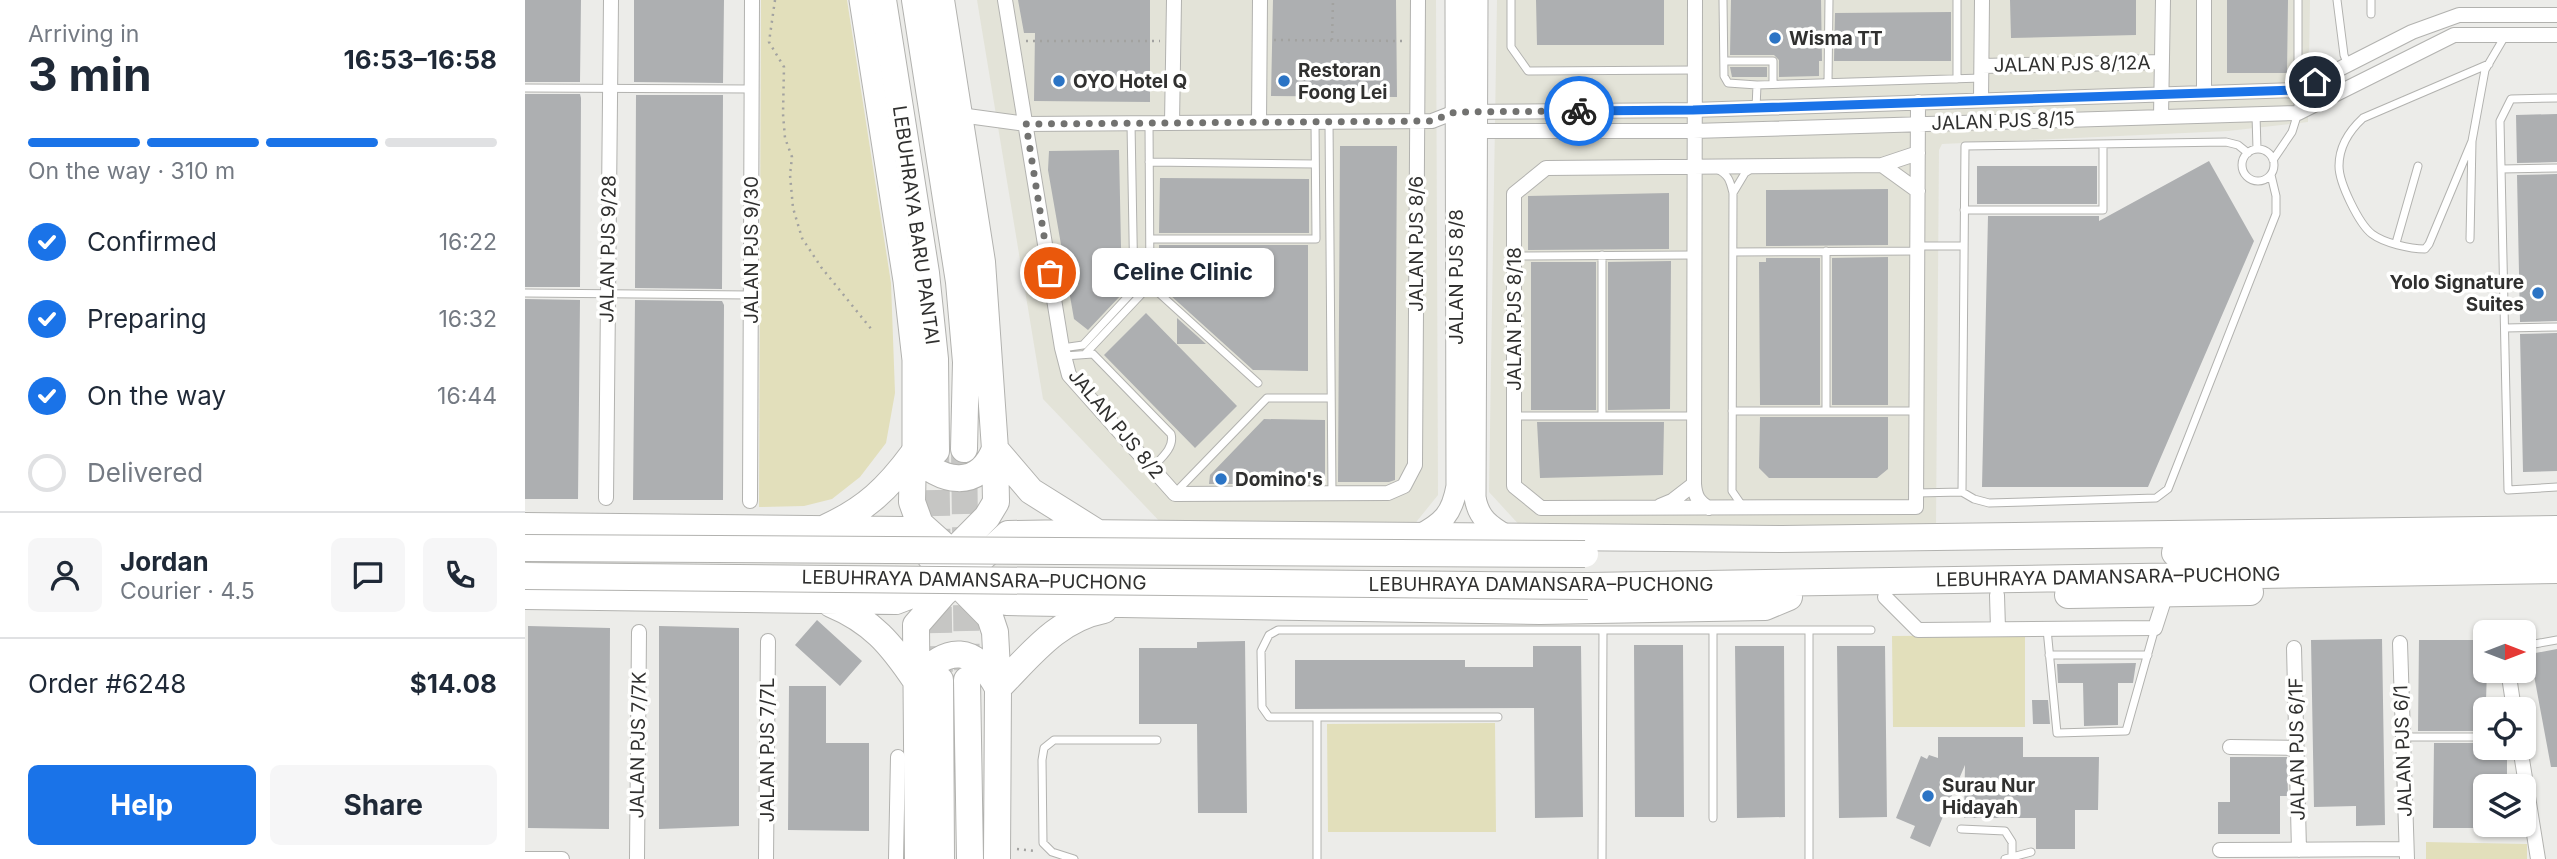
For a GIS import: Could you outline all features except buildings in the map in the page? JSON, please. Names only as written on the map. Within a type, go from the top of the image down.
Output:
[{"type":"highway","name":"LEBUHRAYA BARU PANTAI","points":[[883,0],[926,273],[935,359],[925,452],[912,502],[920,524],[954,567]]},
{"type":"highway","name":"LEBUHRAYA BARU PANTAI","points":[[915,0],[958,282],[966,362],[964,449]]},
{"type":"highway","points":[[941,0],[982,262],[996,502],[916,625],[928,680],[941,859]]},
{"type":"highway","points":[[822,529],[852,516],[925,452],[930,470],[955,478],[980,472],[989,463],[995,449]]},
{"type":"highway","points":[[995,449],[1031,491],[1087,533]]},
{"type":"highway","points":[[525,526],[904,530],[1007,602],[1553,611],[1765,607],[1790,597]]},
{"type":"highway","points":[[525,596],[896,601],[909,596],[1008,534],[1781,539],[2557,529]]},
{"type":"highway","points":[[862,530],[887,546],[893,566],[885,586],[864,601]]},
{"type":"highway","points":[[1069,603],[1049,586],[1044,563],[1054,543],[1087,533]]},
{"type":"highway","points":[[2113,553],[2219,535]]},
{"type":"highway","name":"LEBUHRAYA DAMANSARA–PUCHONG","points":[[525,548],[1585,554],[2113,553],[2451,561],[2557,570]]},
{"type":"highway","name":"LEBUHRAYA DAMANSARA–PUCHONG","points":[[525,576],[1699,585],[2153,575],[2451,561],[2557,551]]},
{"type":"highway","points":[[954,567],[990,617],[995,632],[1004,854]]},
{"type":"highway","points":[[1699,585],[1790,597],[2557,587]]},
{"type":"highway","points":[[822,601],[854,614],[871,626],[928,680]]},
{"type":"highway","points":[[998,688],[1039,646],[1069,622],[1084,614],[1123,606]]},
{"type":"highway","points":[[918,859],[928,680],[933,663],[946,657],[970,656],[989,671],[998,688]]},
{"type":"highway","points":[[967,680],[970,859]]},
{"type":"street","name":"JALAN PJS 9/28","points":[[605,498],[611,0]]},
{"type":"street","name":"JALAN PJS 9/30","points":[[750,501],[753,0]]},
{"type":"street","points":[[860,0],[906,294],[925,452]]},
{"type":"street","name":"JALAN PJS 8/2","points":[[1005,0],[1062,352],[1069,375],[1175,494],[1388,493],[1404,486]]},
{"type":"street","points":[[1172,122],[1174,0]]},
{"type":"street","points":[[1259,122],[1260,0]]},
{"type":"street","name":"JALAN PJS 8/6","points":[[1404,486],[1415,465],[1418,0]]},
{"type":"street","name":"JALAN PJS 8/8","points":[[1456,0],[1465,121],[1476,509],[1482,518],[1507,536]]},
{"type":"street","name":"JALAN PJS 8/8","points":[[1418,536],[1436,526],[1448,513],[1454,502],[1457,485],[1465,121],[1477,0]]},
{"type":"street","points":[[1695,0],[1694,484],[1695,495],[1701,504],[1709,508]]},
{"type":"street","name":"JALAN PJS 8/12A","points":[[1982,0],[1982,100]]},
{"type":"street","points":[[2161,117],[2163,0]]},
{"type":"street","points":[[2204,0],[2204,92]]},
{"type":"street","name":"JALAN PJS 8/15","points":[[1465,121],[1693,110],[2298,90],[2412,32],[2459,15],[2557,15]]},
{"type":"street","name":"JALAN PJS 8/15","points":[[960,116],[1026,124],[1465,121],[1693,131],[2298,113],[2454,35],[2557,35]]},
{"type":"street","name":"JALAN PJS 8/12A","points":[[1982,72],[2162,62]]},
{"type":"street","points":[[1916,493],[1918,102]]},
{"type":"street","name":"JALAN PJS 8/18","points":[[1916,493],[1916,507],[1541,508],[1514,485],[1514,194],[1546,168],[1882,165],[1918,153]]},
{"type":"street","points":[[1882,165],[1918,191]]},
{"type":"street","name":"JALAN PJS 8/18","points":[[1653,508],[1672,501],[1694,484]]},
{"type":"street","points":[[1885,597],[1918,630],[2155,628],[2166,594]]},
{"type":"street","points":[[1997,595],[1998,629]]},
{"type":"street","name":"JALAN PJS 7/7K","points":[[637,859],[639,632]]},
{"type":"street","name":"JALAN PJS 7/7L","points":[[766,859],[768,641]]},
{"type":"street","name":"JALAN PJS 6/1","points":[[2400,643],[2406,854]]},
{"type":"street","name":"JALAN PJS 6/1F","points":[[2294,648],[2299,850]]},
{"type":"street","points":[[2230,747],[2297,748]]},
{"type":"street","points":[[896,859],[898,757]]},
{"type":"street","points":[[2522,760],[2538,859]]},
{"type":"street","points":[[2220,850],[2406,854]]},
{"type":"street","points":[[525,859],[562,859]]},
{"type":"lane","points":[[1511,0],[1511,47],[1528,71],[1695,70]]},
{"type":"lane","points":[[1723,0],[1724,76],[1728,83],[1757,85],[1957,79],[1982,72]]},
{"type":"lane","points":[[1828,82],[1829,0]]},
{"type":"lane","points":[[1957,0],[1957,79]]},
{"type":"lane","points":[[2273,160],[2292,132],[2298,113],[2298,0]]},
{"type":"lane","points":[[2337,0],[2344,55],[2349,66]]},
{"type":"lane","points":[[2371,0],[2371,14]]},
{"type":"lane","points":[[2470,239],[2472,141],[2485,70],[2505,35]]},
{"type":"lane","points":[[1724,61],[1773,61],[1773,84]]},
{"type":"lane","points":[[2472,141],[2425,248],[2375,236],[2364,226],[2353,206],[2339,166],[2349,132],[2363,118],[2489,64]]},
{"type":"lane","points":[[1756,108],[1757,85]]},
{"type":"lane","points":[[525,88],[752,89]]},
{"type":"lane","points":[[2557,98],[2511,99],[2501,121],[2508,490],[2557,487]]},
{"type":"lane","points":[[2256,115],[2257,149]]},
{"type":"lane","points":[[1150,239],[1316,239],[1315,164],[1322,121]]},
{"type":"lane","points":[[1322,121],[1332,494]]},
{"type":"lane","points":[[1062,352],[1083,345],[1134,290],[1131,123]]},
{"type":"lane","points":[[1086,353],[1150,285],[1149,123]]},
{"type":"lane","points":[[1962,492],[1965,146],[2226,142],[2238,145],[2248,153]]},
{"type":"lane","points":[[1964,210],[2103,210],[2103,145]]},
{"type":"lane","points":[[1916,493],[1962,492],[1989,503],[2156,498],[2168,489],[2277,214],[2277,196],[2271,175],[2273,160],[2267,152],[2257,149],[2248,153],[2242,167],[2247,177],[2262,181],[2271,175]]},
{"type":"lane","points":[[1149,162],[1315,164]]},
{"type":"lane","points":[[1709,166],[1726,174],[1733,193],[1732,491],[1744,508]]},
{"type":"lane","points":[[1733,193],[1745,173],[1760,166]]},
{"type":"lane","points":[[2396,243],[2418,166]]},
{"type":"lane","points":[[2501,169],[2557,168]]},
{"type":"lane","points":[[1733,252],[1964,246]]},
{"type":"lane","points":[[1826,251],[1826,411]]},
{"type":"lane","points":[[1602,255],[1602,416]]},
{"type":"lane","points":[[1514,256],[1694,255]]},
{"type":"lane","points":[[1150,285],[1258,383]]},
{"type":"lane","points":[[525,293],[751,295]]},
{"type":"lane","points":[[2505,328],[2557,327]]},
{"type":"lane","points":[[1062,352],[1093,354],[1171,434],[1171,447],[1151,468]]},
{"type":"lane","points":[[1175,494],[1267,398],[1331,398]]},
{"type":"lane","points":[[1732,411],[1917,411]]},
{"type":"lane","points":[[1514,416],[1694,416]]},
{"type":"lane","points":[[1709,508],[1723,501],[1732,491]]},
{"type":"lane","points":[[2046,629],[2057,733],[2126,731],[2155,628]]},
{"type":"lane","points":[[1498,717],[1269,717],[1262,707],[1261,650],[1269,635],[1278,630],[1871,630]]},
{"type":"lane","points":[[1602,859],[1603,630]]},
{"type":"lane","points":[[1713,630],[1713,818]]},
{"type":"lane","points":[[1809,630],[1809,859]]},
{"type":"lane","points":[[2536,644],[2557,640]]},
{"type":"lane","points":[[2049,655],[2148,656]]},
{"type":"lane","points":[[1317,717],[1317,859]]},
{"type":"lane","points":[[2403,737],[2473,737]]},
{"type":"lane","points":[[1074,859],[1052,852],[1043,843],[1044,748],[1053,740],[1157,740]]},
{"type":"lane","points":[[1961,829],[2005,831],[2012,842],[2008,858],[2031,852]]},
{"type":"path","points":[[775,0],[769,42],[784,67],[783,114],[785,138],[792,157],[790,175],[796,218],[802,238],[821,267],[872,330]]},
{"type":"path","points":[[1332,40],[1333,0]]},
{"type":"path","points":[[1260,40],[1418,41]]},
{"type":"path","points":[[1012,41],[1173,41]]},
{"type":"path","points":[[1004,854],[1052,852]]},
{"type":"shaded area","points":[[761,0],[847,0],[891,283],[895,393],[886,443],[860,477],[832,499],[804,506],[759,507]]},
{"type":"shaded area","points":[[977,0],[1436,0],[1438,495],[1413,526],[1164,526],[1043,399]]},
{"type":"shaded area","points":[[1497,0],[2310,0],[2308,122],[2228,131],[1942,144],[1939,150],[1936,526],[1523,529],[1489,492]]},
{"type":"shaded area","points":[[2025,635],[2025,727],[1893,727],[1892,636]]},
{"type":"shaded area","points":[[1495,723],[1496,832],[1328,832],[1327,724]]},
{"type":"shaded area","points":[[2426,842],[2527,844],[2527,859],[2426,859]]},
{"type":"tunnel","points":[[964,449],[967,678]]},
{"type":"tunnel","points":[[936,451],[940,680]]},
{"type":"way so far","points":[[1050,273],[1026,124],[1432,121],[1455,112],[1579,111]]},
{"type":"place","name":"Wisma TT","points":[[1775,38]]},
{"type":"place","name":"OYO Hotel Q","points":[[1059,81]]},
{"type":"place","name":"Restoran Foong Lei","points":[[1284,81]]},
{"type":"place","name":"Celine Clinic","points":[[1050,273]]},
{"type":"place","name":"Yolo Signature Suites","points":[[2538,293]]},
{"type":"place","name":"Domino's","points":[[1221,479]]},
{"type":"place","name":"Surau Nur Hidayah","points":[[1928,796]]},
{"type":"route","points":[[1579,111],[1693,110],[2298,90],[2315,82]]}]
